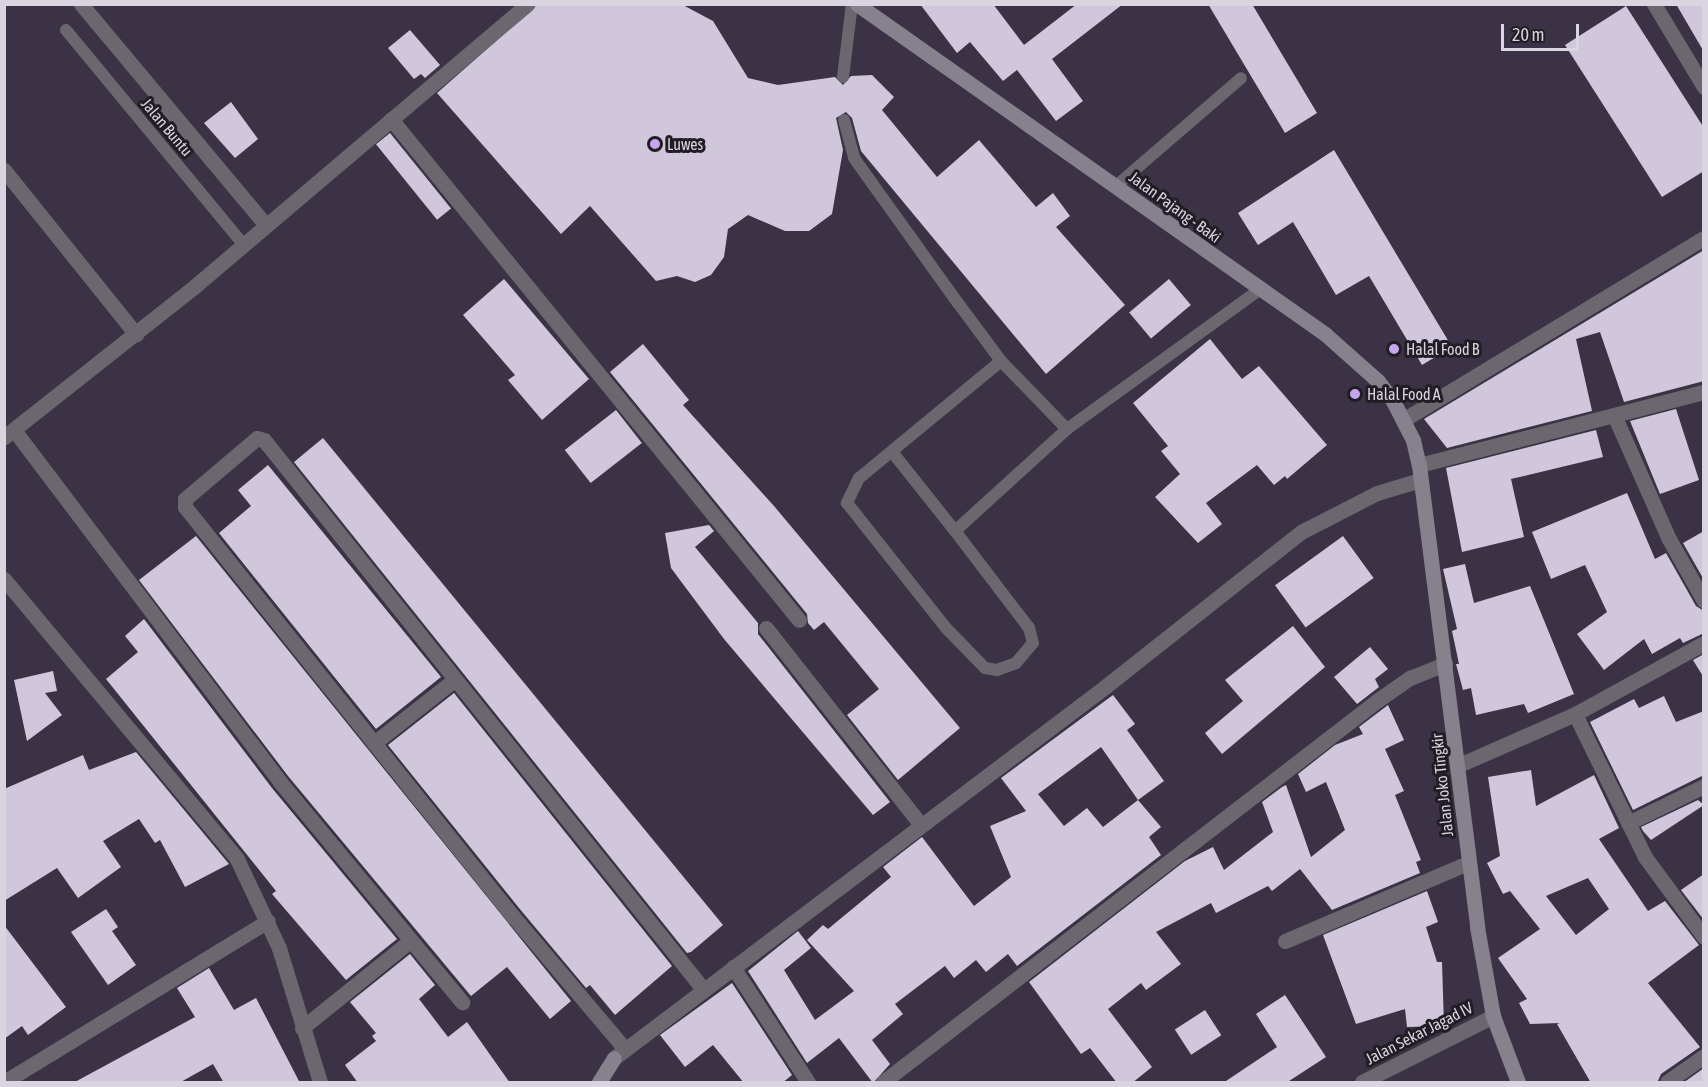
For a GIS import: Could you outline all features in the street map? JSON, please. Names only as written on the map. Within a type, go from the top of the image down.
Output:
[{"type":"main road","name":"Jalan Pajang - Baki","points":[[857,4],[1116,186],[1259,290],[1325,334],[1378,381],[1403,420],[1419,472]]},
{"type":"main road","name":"Jalan Joko Tingkir","points":[[1419,472],[1459,765],[1468,863],[1493,1016],[1518,1083]]},
{"type":"main road","points":[[599,1083],[620,1053]]},
{"type":"street","points":[[81,4],[266,225]]},
{"type":"street","points":[[462,1002],[280,782],[9,433],[136,334],[527,4]]},
{"type":"street","points":[[1654,4],[1704,87]]},
{"type":"street","points":[[391,119],[799,621]]},
{"type":"street","points":[[4,170],[136,334]]},
{"type":"street","points":[[1403,420],[1704,238]]},
{"type":"street","points":[[699,984],[264,440],[257,438],[185,499],[184,504],[620,1053],[699,984],[733,967],[1106,686],[1301,532],[1419,472],[1614,415],[1704,392]]},
{"type":"street","points":[[1614,415],[1669,538],[1704,601]]},
{"type":"street","points":[[4,579],[215,831],[251,882],[268,921],[320,1083]]},
{"type":"street","points":[[766,628],[920,824]]},
{"type":"street","points":[[1459,765],[1575,714],[1704,643]]},
{"type":"street","points":[[883,1083],[1378,700],[1410,678],[1445,664]]},
{"type":"street","points":[[374,743],[454,680]]},
{"type":"street","points":[[1575,714],[1655,874],[1704,937]]},
{"type":"street","points":[[1628,823],[1704,786]]},
{"type":"street","points":[[1285,941],[1468,863]]},
{"type":"street","points":[[4,1082],[268,921]]},
{"type":"street","points":[[302,1028],[410,941]]},
{"type":"street","points":[[733,967],[808,1083]]},
{"type":"street","name":"Jalan Sekar Jagad IV","points":[[1362,1083],[1493,1016]]},
{"type":"street","points":[[1667,1083],[1704,1056]]},
{"type":"lane","points":[[843,77],[852,4]]},
{"type":"lane","name":"Jalan Buntu","points":[[66,30],[243,244]]},
{"type":"lane","points":[[1116,186],[1241,78]]},
{"type":"lane","points":[[844,120],[854,158],[1001,361],[1066,429]]},
{"type":"lane","points":[[955,531],[1066,429],[1259,290]]},
{"type":"lane","points":[[893,453],[1029,628],[1033,643],[1016,663],[997,670],[976,662],[852,512],[848,495],[859,478],[893,453],[1001,361]]},
{"type":"building","name":"Luwes","points":[[538,4],[681,4],[713,21],[748,78],[778,85],[835,77],[843,85],[851,76],[872,75],[894,97],[882,110],[937,177],[979,140],[1036,207],[1053,193],[1070,216],[1056,227],[1125,305],[1046,374],[861,151],[852,118],[846,112],[836,118],[843,150],[832,214],[809,231],[785,231],[748,215],[728,229],[724,257],[711,275],[695,282],[677,276],[656,281],[590,206],[561,234],[437,93]]},
{"type":"building","points":[[920,4],[993,4],[1024,45],[1077,4],[1123,4],[1052,59],[1083,101],[1056,121],[1017,70],[1003,81],[970,42],[957,53]]},
{"type":"building","points":[[1208,4],[1252,4],[1317,113],[1285,133]]},
{"type":"building","points":[[1676,4],[1704,4],[1704,52]]},
{"type":"building","points":[[1626,6],[1704,128],[1704,171],[1662,197],[1565,45]]},
{"type":"building","points":[[410,30],[440,65],[425,78],[421,74],[414,79],[388,48]]},
{"type":"building","points":[[231,102],[258,139],[235,158],[204,123]]},
{"type":"building","points":[[390,133],[451,208],[437,220],[376,144]]},
{"type":"building","points":[[1334,150],[1452,347],[1422,365],[1369,276],[1336,295],[1293,222],[1258,245],[1238,213]]},
{"type":"building","points":[[1704,250],[1704,381],[1624,402],[1600,332],[1576,339],[1592,411],[1447,448],[1424,419]]},
{"type":"building","points":[[504,279],[589,379],[542,420],[508,380],[515,375],[463,315]]},
{"type":"building","points":[[1169,279],[1191,305],[1151,338],[1129,312]]},
{"type":"building","points":[[1210,339],[1242,379],[1259,366],[1327,445],[1287,479],[1285,476],[1274,485],[1257,465],[1206,503],[1222,524],[1198,543],[1155,497],[1180,474],[1161,451],[1168,446],[1133,403]]},
{"type":"building","points":[[643,344],[689,400],[683,405],[774,506],[960,728],[898,780],[847,715],[879,689],[824,622],[814,630],[808,623],[807,614],[610,372]]},
{"type":"building","points":[[1676,409],[1699,480],[1660,494],[1630,421]]},
{"type":"building","points":[[616,410],[642,443],[591,483],[565,450]]},
{"type":"building","points":[[1596,430],[1603,457],[1511,479],[1524,537],[1462,552],[1446,468]]},
{"type":"building","points":[[323,438],[723,925],[691,952],[687,953],[294,462]]},
{"type":"building","points":[[268,465],[441,677],[376,729],[219,533],[251,506],[238,490]]},
{"type":"building","points":[[1627,493],[1655,559],[1666,553],[1696,606],[1704,611],[1704,633],[1683,643],[1680,638],[1652,654],[1644,639],[1604,670],[1577,634],[1607,612],[1585,565],[1551,579],[1532,532]]},
{"type":"building","points":[[709,525],[714,531],[695,547],[758,623],[758,634],[890,802],[873,815],[724,639],[671,568],[665,533]]},
{"type":"building","points":[[1704,531],[1704,580],[1683,543]]},
{"type":"building","points":[[196,536],[571,1001],[550,1019],[507,967],[471,996],[288,776],[139,580]]},
{"type":"building","points":[[1343,536],[1374,578],[1306,627],[1275,585]]},
{"type":"building","points":[[1465,564],[1474,603],[1530,586],[1574,694],[1528,713],[1524,704],[1476,715],[1471,688],[1463,690],[1456,664],[1459,664],[1452,631],[1457,629],[1443,569]]},
{"type":"building","points":[[144,619],[272,788],[397,939],[346,980],[272,894],[276,891],[106,679],[138,652],[125,636]]},
{"type":"building","points":[[1293,626],[1325,667],[1222,754],[1205,733],[1243,701],[1225,680]]},
{"type":"building","points":[[1370,647],[1388,669],[1375,679],[1379,687],[1357,704],[1334,677]]},
{"type":"building","points":[[1704,654],[1704,678],[1693,660]]},
{"type":"building","points":[[53,671],[57,691],[45,693],[62,715],[27,741],[14,680]]},
{"type":"building","points":[[454,693],[672,966],[615,1015],[590,985],[586,988],[388,745]]},
{"type":"building","points":[[1113,695],[1135,724],[1127,730],[1164,781],[1138,800],[1161,827],[1149,837],[1161,855],[1017,966],[1008,954],[986,972],[976,960],[954,978],[945,966],[895,1004],[903,1014],[872,1040],[890,1064],[873,1083],[839,1038],[807,1063],[748,971],[798,931],[811,948],[784,970],[815,1020],[854,991],[807,940],[823,925],[828,929],[891,877],[883,867],[922,837],[974,906],[1011,877],[990,826],[1026,811],[1001,778]],"holes":[[[1101,747],[1138,800],[1103,827],[1087,808],[1064,826],[1038,794]]]},
{"type":"building","points":[[1664,696],[1676,722],[1704,711],[1704,775],[1633,810],[1590,722],[1634,699],[1639,708]]},
{"type":"building","points":[[1388,705],[1404,740],[1385,749],[1404,791],[1395,795],[1421,860],[1416,862],[1420,873],[1332,910],[1300,869],[1272,891],[1268,886],[1216,913],[1211,903],[1156,932],[1181,964],[1146,990],[1141,983],[1108,1009],[1152,1067],[1132,1083],[1117,1083],[1090,1048],[1081,1054],[1029,982],[1185,861],[1213,847],[1224,870],[1273,832],[1262,802],[1286,785],[1311,857],[1345,830],[1326,782],[1306,792],[1298,774],[1335,745],[1363,734],[1359,727]]},
{"type":"building","points":[[136,752],[229,864],[185,887],[160,840],[155,843],[139,819],[103,841],[121,867],[78,898],[57,868],[4,901],[4,789],[83,755],[89,770]]},
{"type":"building","points":[[1531,770],[1536,806],[1594,775],[1619,828],[1599,839],[1648,911],[1665,901],[1699,945],[1648,983],[1700,1047],[1661,1074],[1657,1083],[1591,1083],[1557,1024],[1560,1023],[1530,1024],[1519,1003],[1527,999],[1498,958],[1540,929],[1510,891],[1503,894],[1487,863],[1500,856],[1488,777]],"holes":[[[1588,878],[1609,909],[1576,935],[1546,896]]]},
{"type":"building","points":[[1698,800],[1704,805],[1651,840],[1643,831],[1641,827]]},
{"type":"building","points":[[1704,874],[1704,920],[1681,890]]},
{"type":"building","points":[[1427,891],[1438,922],[1426,927],[1437,962],[1442,962],[1444,1026],[1407,1027],[1405,1009],[1356,1024],[1323,935]]},
{"type":"building","points":[[106,909],[118,927],[112,931],[136,965],[108,985],[71,932]]},
{"type":"building","points":[[4,925],[66,1007],[28,1035],[22,1026],[4,1039]]},
{"type":"building","points":[[410,954],[435,985],[419,999],[448,1037],[467,1022],[510,1083],[358,1083],[345,1065],[376,1041],[372,1036],[376,1033],[350,1002]]},
{"type":"building","points":[[209,968],[234,1010],[256,998],[300,1083],[224,1083],[213,1064],[179,1083],[73,1083],[195,1017],[177,988]]},
{"type":"building","points":[[732,983],[792,1075],[782,1083],[744,1083],[713,1045],[685,1067],[660,1035]]},
{"type":"building","points":[[1285,995],[1326,1057],[1286,1083],[1223,1083],[1277,1047],[1256,1014]]},
{"type":"building","points":[[1205,1010],[1221,1035],[1191,1055],[1175,1030]]},
{"type":"building","points":[[1704,1068],[1704,1083],[1683,1083]]},
{"type":"place","name":"Luwes","points":[[655,144]]},
{"type":"place","name":"Halal Food B","points":[[1394,349]]},
{"type":"place","name":"Halal Food A","points":[[1355,394]]}]
